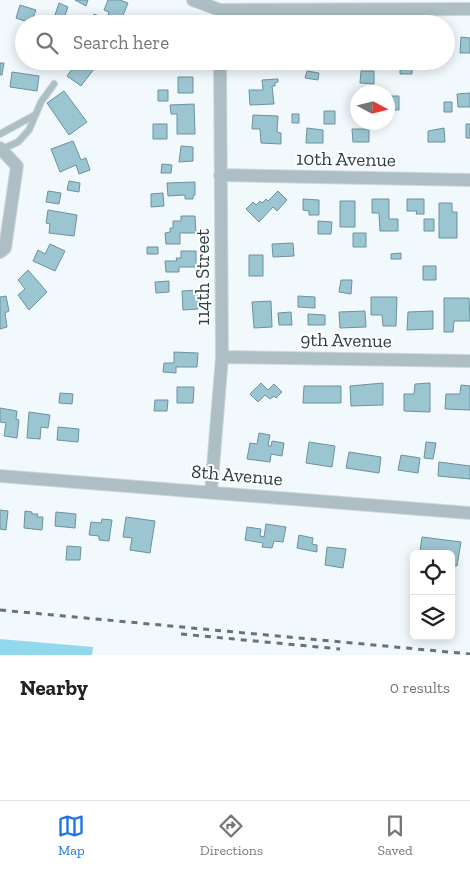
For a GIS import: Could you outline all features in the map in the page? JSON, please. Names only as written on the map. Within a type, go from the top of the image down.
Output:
[{"type":"street","points":[[193,0],[220,10],[470,9]]},
{"type":"street","points":[[220,10],[220,15]]},
{"type":"street","name":"114th Street","points":[[211,492],[222,357],[220,70]]},
{"type":"street","points":[[0,252],[5,248],[17,166],[1,148]]},
{"type":"street","name":"10th Avenue","points":[[220,175],[470,180]]},
{"type":"street","name":"9th Avenue","points":[[222,357],[470,360]]},
{"type":"street","name":"8th Avenue","points":[[0,476],[470,513]]},
{"type":"lane","points":[[1,148],[23,138],[29,130],[41,102],[54,84]]},
{"type":"lane","points":[[0,134],[35,115]]},
{"type":"shaded area","points":[[0,639],[93,647],[92,655],[0,655]]},
{"type":"building","points":[[75,0],[88,0],[86,6]]},
{"type":"building","points":[[108,0],[120,0],[128,3],[123,15],[108,15],[109,12],[104,10]]},
{"type":"building","points":[[59,3],[68,7],[65,15],[55,15]]},
{"type":"building","points":[[20,5],[36,10],[34,15],[17,15]]},
{"type":"building","points":[[461,37],[470,38],[470,53],[460,53]]},
{"type":"building","points":[[0,63],[4,63],[2,75],[0,75]]},
{"type":"building","points":[[71,70],[93,70],[81,86],[67,76]]},
{"type":"building","points":[[400,70],[412,70],[412,74],[400,74]]},
{"type":"building","points":[[307,71],[319,73],[318,80],[305,78]]},
{"type":"building","points":[[361,71],[374,71],[374,84],[360,83]]},
{"type":"building","points":[[12,72],[39,76],[37,91],[10,87]]},
{"type":"building","points":[[178,77],[193,77],[193,93],[178,93]]},
{"type":"building","points":[[278,79],[275,86],[272,86],[274,104],[250,105],[249,90],[263,90],[262,80]]},
{"type":"building","points":[[158,90],[168,90],[168,101],[158,101]]},
{"type":"building","points":[[64,91],[87,122],[69,135],[47,103]]},
{"type":"building","points":[[470,93],[470,107],[458,107],[457,94]]},
{"type":"building","points":[[395,96],[399,96],[399,110],[395,110]]},
{"type":"building","points":[[444,102],[452,102],[452,112],[444,112]]},
{"type":"building","points":[[194,104],[195,134],[177,134],[177,114],[171,114],[170,105]]},
{"type":"building","points":[[324,111],[335,111],[335,124],[324,124]]},
{"type":"building","points":[[292,114],[299,114],[299,123],[292,123]]},
{"type":"building","points":[[253,115],[278,116],[277,132],[281,133],[281,144],[261,143],[260,129],[252,129]]},
{"type":"building","points":[[153,124],[167,124],[167,139],[153,139]]},
{"type":"building","points":[[466,124],[470,124],[470,138],[466,138]]},
{"type":"building","points":[[307,128],[323,130],[323,143],[306,143]]},
{"type":"building","points":[[444,128],[445,142],[428,142],[428,131]]},
{"type":"building","points":[[352,130],[369,130],[369,142],[353,142]]},
{"type":"building","points":[[73,141],[81,160],[86,158],[90,170],[79,174],[76,165],[60,172],[51,149]]},
{"type":"building","points":[[181,146],[193,147],[193,161],[179,162]]},
{"type":"building","points":[[162,164],[172,165],[171,173],[161,173]]},
{"type":"building","points":[[69,181],[80,183],[79,192],[67,190]]},
{"type":"building","points":[[195,182],[195,195],[193,199],[185,199],[185,195],[168,196],[167,183]]},
{"type":"building","points":[[48,191],[61,193],[59,204],[46,202]]},
{"type":"building","points":[[278,191],[287,200],[277,211],[273,207],[259,222],[246,209],[253,202],[256,205],[266,199],[268,201]]},
{"type":"building","points":[[163,193],[164,206],[151,207],[151,194]]},
{"type":"building","points":[[303,199],[319,200],[319,215],[309,215],[309,211],[303,210]]},
{"type":"building","points":[[372,199],[389,199],[389,219],[398,219],[398,231],[380,231],[379,213],[372,213]]},
{"type":"building","points":[[407,199],[424,199],[424,214],[416,214],[417,211],[407,211]]},
{"type":"building","points":[[340,201],[355,201],[355,227],[340,227]]},
{"type":"building","points":[[439,203],[452,203],[452,212],[457,212],[457,238],[439,238]]},
{"type":"building","points":[[48,210],[77,215],[74,236],[49,233],[50,224],[46,223]]},
{"type":"building","points":[[181,216],[195,216],[196,233],[180,233],[180,244],[166,244],[165,233],[170,232],[170,228],[173,228],[173,221],[181,221]]},
{"type":"building","points":[[424,219],[434,219],[434,231],[424,231]]},
{"type":"building","points":[[318,221],[332,222],[331,234],[318,234]]},
{"type":"building","points":[[353,233],[366,233],[366,247],[353,247]]},
{"type":"building","points":[[293,243],[294,256],[273,257],[272,244]]},
{"type":"building","points":[[50,244],[65,251],[55,271],[33,261],[38,250],[45,254]]},
{"type":"building","points":[[147,247],[158,247],[158,254],[147,254]]},
{"type":"building","points":[[181,251],[196,251],[196,267],[179,267],[179,272],[166,272],[165,261],[177,261],[176,258],[181,258]]},
{"type":"building","points":[[401,253],[401,259],[391,259],[391,254]]},
{"type":"building","points":[[249,255],[263,255],[263,276],[249,276]]},
{"type":"building","points":[[423,266],[436,266],[436,280],[423,280]]},
{"type":"building","points":[[28,270],[47,292],[29,310],[18,295],[25,289],[18,280]]},
{"type":"building","points":[[341,280],[352,280],[351,294],[339,292]]},
{"type":"building","points":[[169,281],[169,292],[156,293],[155,282]]},
{"type":"building","points":[[197,290],[198,309],[183,310],[182,291]]},
{"type":"building","points":[[6,296],[9,311],[5,313],[7,327],[0,329],[0,297]]},
{"type":"building","points":[[298,296],[315,297],[315,308],[298,307]]},
{"type":"building","points":[[371,297],[397,297],[396,326],[383,326],[382,315],[371,315]]},
{"type":"building","points":[[444,298],[469,298],[470,321],[454,321],[453,332],[444,332]]},
{"type":"building","points":[[271,301],[272,327],[254,328],[252,302]]},
{"type":"building","points":[[365,311],[366,327],[340,328],[339,312]]},
{"type":"building","points":[[433,311],[433,329],[407,330],[408,312]]},
{"type":"building","points":[[291,312],[292,325],[279,325],[278,313]]},
{"type":"building","points":[[308,314],[325,315],[325,325],[308,325]]},
{"type":"building","points":[[174,352],[198,353],[197,367],[176,367],[176,373],[163,372],[164,363],[174,363]]},
{"type":"building","points":[[261,383],[268,390],[274,384],[282,392],[276,398],[274,396],[270,399],[265,395],[258,402],[250,394]]},
{"type":"building","points":[[383,383],[383,405],[351,406],[350,386]]},
{"type":"building","points":[[430,383],[430,412],[404,411],[404,394],[414,394],[415,384]]},
{"type":"building","points":[[461,385],[470,386],[470,410],[445,409],[446,394],[460,394]]},
{"type":"building","points":[[304,386],[341,386],[341,403],[303,403]]},
{"type":"building","points":[[177,387],[194,387],[193,403],[177,403]]},
{"type":"building","points":[[60,393],[73,394],[72,404],[59,403]]},
{"type":"building","points":[[155,400],[168,400],[167,411],[154,411]]},
{"type":"building","points":[[0,408],[17,411],[16,419],[19,420],[17,438],[4,436],[6,423],[0,422]]},
{"type":"building","points":[[29,412],[50,415],[48,428],[41,427],[40,439],[27,438]]},
{"type":"building","points":[[58,427],[79,429],[78,442],[57,440]]},
{"type":"building","points":[[259,433],[270,435],[268,446],[271,446],[272,441],[284,443],[282,456],[271,454],[270,462],[247,459],[250,443],[257,444]]},
{"type":"building","points":[[309,442],[335,446],[332,467],[306,463]]},
{"type":"building","points":[[426,442],[436,443],[433,459],[424,458]]},
{"type":"building","points":[[349,452],[381,457],[379,473],[346,468]]},
{"type":"building","points":[[401,455],[420,458],[418,473],[398,470]]},
{"type":"building","points":[[439,462],[470,466],[470,479],[438,476]]},
{"type":"building","points":[[0,510],[8,511],[6,530],[0,529]]},
{"type":"building","points":[[25,511],[38,514],[37,517],[43,517],[42,530],[24,528]]},
{"type":"building","points":[[56,512],[76,514],[75,528],[55,526]]},
{"type":"building","points":[[126,517],[155,521],[150,553],[130,550],[132,538],[123,537]]},
{"type":"building","points":[[102,519],[112,520],[109,541],[99,540],[99,536],[89,535],[91,522],[101,523]]},
{"type":"building","points":[[266,524],[286,527],[283,542],[274,541],[272,548],[262,547],[263,543],[245,540],[247,527],[261,529],[260,536],[264,537]]},
{"type":"building","points":[[299,535],[313,538],[312,544],[317,545],[317,552],[297,548]]},
{"type":"building","points":[[422,537],[461,542],[457,566],[455,566],[455,550],[420,550]]},
{"type":"building","points":[[67,546],[81,547],[80,560],[66,560]]},
{"type":"building","points":[[327,547],[346,549],[343,568],[325,565]]},
{"type":"railway","points":[[0,610],[470,654]]},
{"type":"railway","points":[[181,634],[340,649]]}]
